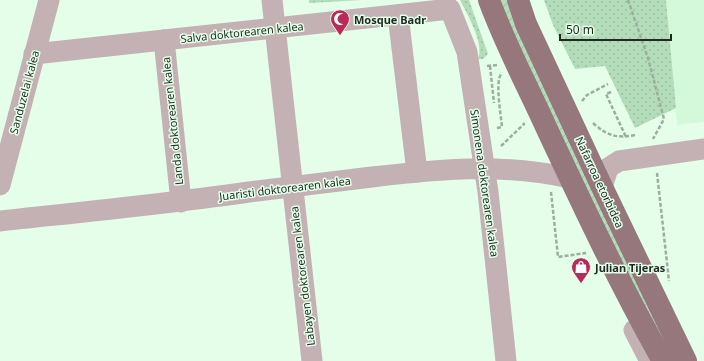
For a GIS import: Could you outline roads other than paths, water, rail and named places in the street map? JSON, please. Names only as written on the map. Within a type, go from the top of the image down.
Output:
[{"type":"main road","points":[[490,0],[501,33],[560,182],[619,278],[663,361]]},
{"type":"main road","name":"Nafarroa etorbidea","points":[[518,0],[526,24],[602,187],[686,361]]},
{"type":"street","name":"Sanduzelai kalea","points":[[0,185],[49,0]]},
{"type":"street","name":"Labayen doktorearen kalea","points":[[272,0],[312,361]]},
{"type":"street","name":"Salva doktorearen kalea","points":[[34,54],[275,30],[450,9]]},
{"type":"street","name":"Simonena doktorearen kalea","points":[[450,9],[467,52],[494,168],[488,192],[506,361]]},
{"type":"street","points":[[398,15],[417,172]]},
{"type":"street","name":"Landa doktorearen kalea","points":[[164,40],[180,202]]},
{"type":"street","points":[[602,187],[608,168],[619,161],[704,149]]},
{"type":"street","name":"Juaristi doktorearen kalea","points":[[0,221],[180,202],[417,172],[494,168],[539,171],[560,182]]},
{"type":"street","points":[[619,278],[623,306],[650,361]]},
{"type":"place","name":"Mosque Badr","points":[[340,36]]},
{"type":"place","name":"Julian Tijeras","points":[[581,284]]}]
